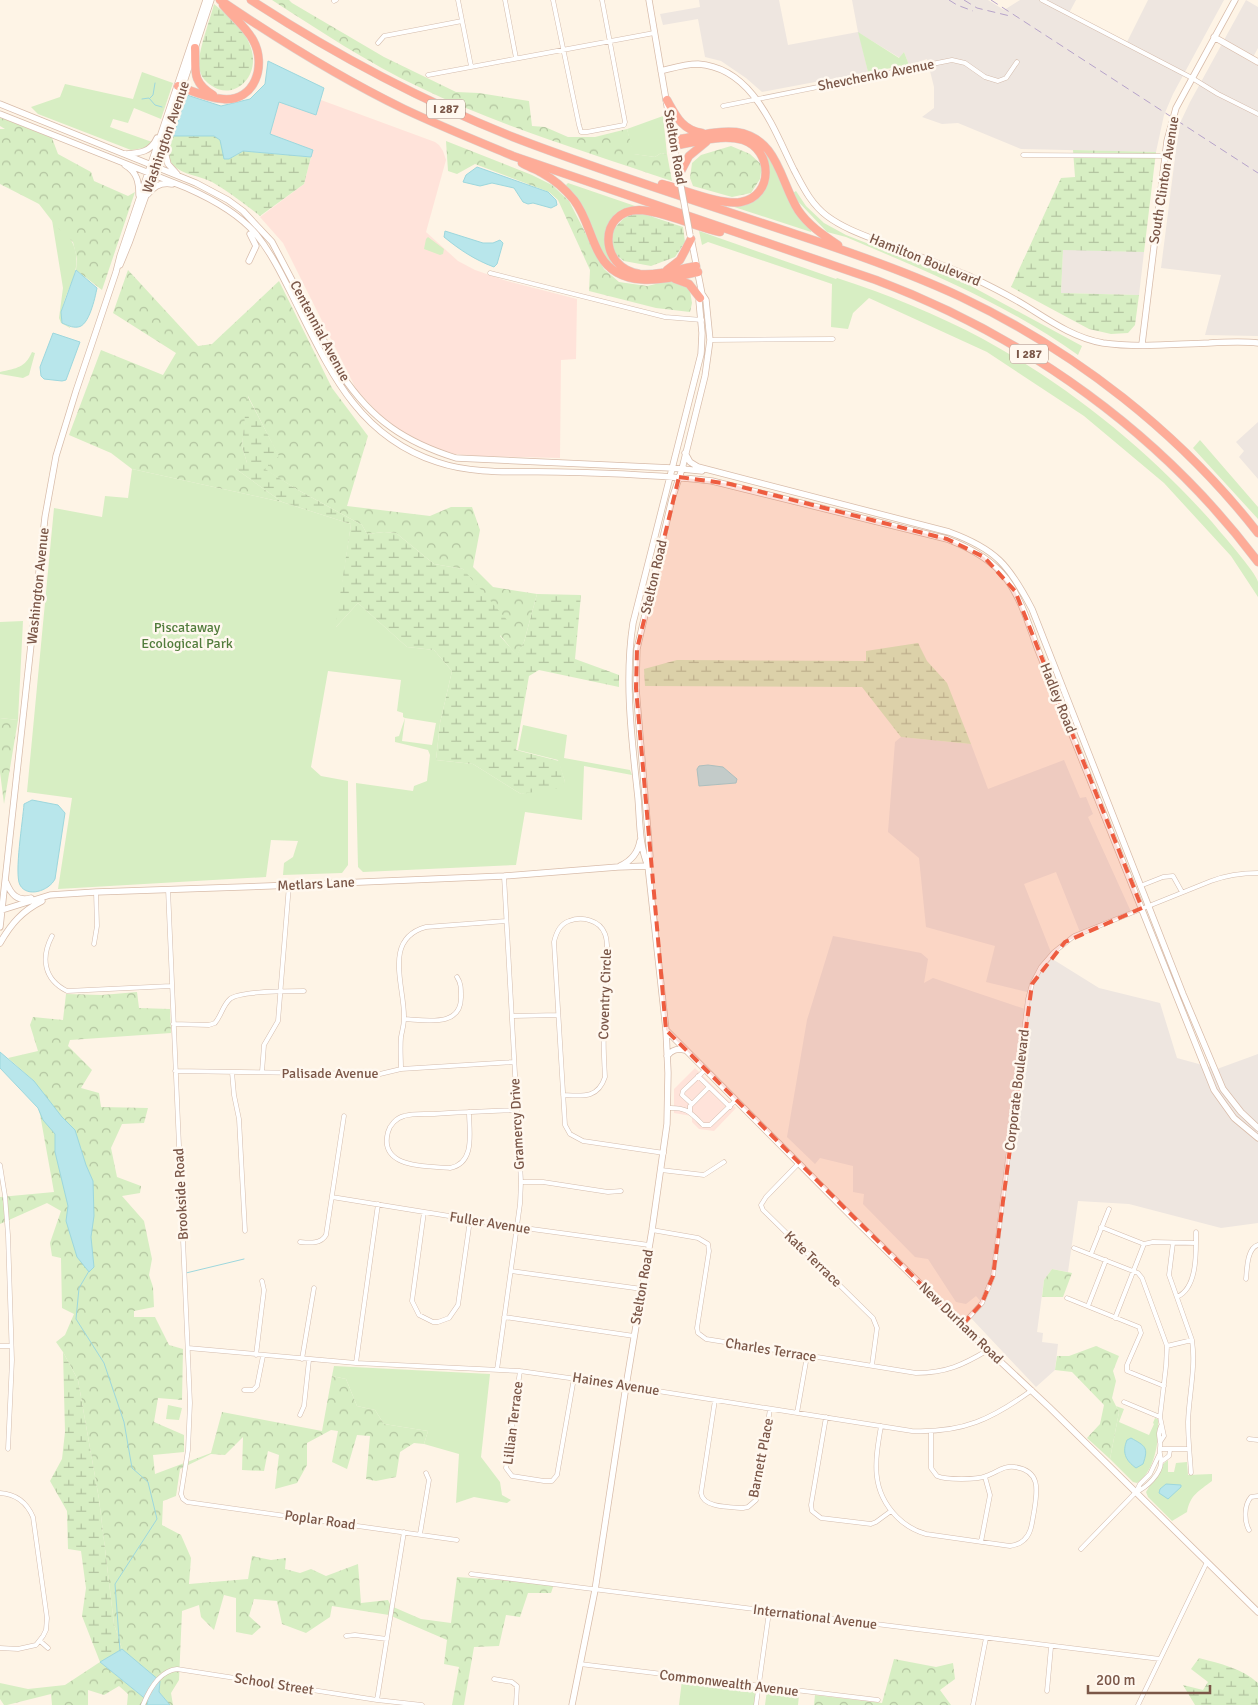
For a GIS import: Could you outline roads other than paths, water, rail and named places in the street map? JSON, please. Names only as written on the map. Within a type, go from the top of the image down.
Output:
[{"type":"highway","points":[[180,87],[216,98],[232,98],[248,90],[257,77],[260,63],[257,49],[250,35],[220,0]]},
{"type":"highway","name":"I 287","points":[[220,0],[283,42],[351,82],[431,121],[513,156],[902,290],[973,323],[1032,356],[1108,409],[1163,456],[1211,506],[1258,562]]},
{"type":"highway","name":"I 287","points":[[251,0],[355,64],[436,104],[530,143],[898,269],[960,296],[1010,322],[1072,361],[1129,403],[1164,433],[1204,472],[1258,533]]},
{"type":"highway","points":[[195,48],[196,76],[204,89],[216,98]]},
{"type":"highway","points":[[652,185],[660,183],[735,203],[747,200],[756,194],[765,181],[766,168],[764,159],[757,149],[746,142],[734,138],[709,137],[692,131],[684,126],[667,100]]},
{"type":"highway","points":[[673,143],[735,132],[759,142],[770,151],[792,199],[805,219],[821,233],[851,253]]},
{"type":"highway","points":[[680,178],[693,152],[709,137]]},
{"type":"highway","points":[[513,156],[526,166],[554,180],[575,201],[600,256],[608,266],[621,275],[634,279],[648,280],[670,278],[697,269]]},
{"type":"highway","points":[[697,269],[644,274],[629,271],[622,268],[613,259],[608,248],[608,235],[616,221],[623,214],[633,211],[645,211],[719,232],[729,230]]},
{"type":"highway","points":[[661,273],[680,260],[691,237]]},
{"type":"highway","points":[[670,278],[682,280],[690,284],[701,296]]},
{"type":"main road","name":"Washington Avenue","points":[[154,166],[167,118],[195,48],[206,0]]},
{"type":"main road","name":"Washington Avenue","points":[[1,910],[45,517],[56,456],[120,256],[164,144],[180,87],[205,11],[211,0]]},
{"type":"main road","name":"Stelton Road","points":[[648,866],[644,857],[641,836],[629,684],[629,647],[633,623],[701,354],[702,320],[697,269],[649,0]]},
{"type":"main road","name":"South Clinton Avenue","points":[[1142,344],[1172,117],[1235,0]]},
{"type":"main road","points":[[1214,37],[1258,62]]},
{"type":"main road","name":"Hamilton Boulevard","points":[[661,71],[687,65],[710,67],[720,70],[737,80],[756,98],[773,126],[806,192],[817,207],[827,216],[857,232],[969,276],[1017,301],[1075,335],[1105,343],[1258,343]]},
{"type":"main road","name":"Centennial Avenue","points":[[0,104],[183,178],[228,200],[257,225],[272,242],[342,375],[367,408],[396,432],[436,452],[456,458],[672,468]]},
{"type":"main road","name":"Centennial Avenue","points":[[0,114],[182,185],[210,198],[235,216],[254,233],[266,248],[335,378],[353,404],[369,422],[398,444],[437,462],[481,471],[670,477]]},
{"type":"main road","points":[[122,154],[140,153],[150,148],[155,143],[167,118]]},
{"type":"main road","points":[[164,144],[168,164],[173,171],[183,178]]},
{"type":"main road","points":[[115,159],[130,168],[135,174],[139,181],[142,199]]},
{"type":"main road","points":[[142,199],[152,189],[161,184],[182,185]]},
{"type":"main road","points":[[235,216],[255,242],[256,246],[249,261]]},
{"type":"main road","name":"Stelton Road","points":[[572,1705],[595,1590],[664,1153],[668,1108],[666,1030],[648,866],[650,856],[636,688],[637,649],[672,499],[682,469],[705,376],[710,340],[706,300],[701,296]]},
{"type":"main road","name":"Hadley Road","points":[[685,453],[693,465],[719,473],[941,530],[969,539],[986,549],[1006,566],[1018,581],[1032,609],[1140,886],[1145,907],[1214,1090],[1234,1118],[1258,1138]]},
{"type":"main road","name":"Hadley Road","points":[[672,468],[719,473]]},
{"type":"main road","name":"Hadley Road","points":[[670,477],[712,481],[746,488],[923,532],[968,547],[1001,571],[1015,591],[1024,611],[1038,650],[1222,1090],[1258,1128]]},
{"type":"main road","points":[[1024,611],[1032,609]]},
{"type":"main road","points":[[618,867],[626,863],[636,852],[641,836]]},
{"type":"main road","name":"Metlars Lane","points":[[1,910],[50,895],[504,876],[648,866]]},
{"type":"main road","points":[[5,881],[9,890],[16,898],[23,900],[46,894],[50,895]]},
{"type":"main road","points":[[0,943],[11,925],[21,914],[50,895]]},
{"type":"main road","points":[[0,927],[1,910]]},
{"type":"main road","name":"New Durham Road","points":[[666,1030],[704,1070],[962,1325],[1032,1390],[1257,1610]]},
{"type":"main road","points":[[667,1056],[673,1050],[685,1050]]},
{"type":"street","points":[[458,0],[471,66]]},
{"type":"street","points":[[505,0],[516,58]]},
{"type":"street","points":[[553,0],[562,50],[581,132],[624,125],[625,122],[602,0]]},
{"type":"street","points":[[1042,0],[1258,114]]},
{"type":"street","points":[[378,43],[384,36],[462,20]]},
{"type":"street","points":[[428,75],[654,33]]},
{"type":"street","name":"Shevchenko Avenue","points":[[723,106],[952,60],[965,63],[985,77],[998,80],[1006,78],[1017,62]]},
{"type":"street","points":[[1023,155],[1166,156]]},
{"type":"street","points":[[490,273],[665,317],[702,320]]},
{"type":"street","points":[[710,340],[833,339]]},
{"type":"street","name":"Corporate Boulevard","points":[[962,1325],[982,1303],[993,1276],[1028,999],[1032,984],[1041,967],[1064,942],[1074,936],[1225,876],[1258,873]]},
{"type":"street","name":"Gramercy Drive","points":[[496,1370],[517,1227],[521,1182],[504,876]]},
{"type":"street","points":[[1140,886],[1163,877],[1173,876],[1182,892]]},
{"type":"street","points":[[262,1072],[264,1044],[277,1025],[288,885]]},
{"type":"street","name":"Brookside Road","points":[[168,889],[190,1404],[188,1450],[181,1494],[183,1499]]},
{"type":"street","points":[[94,944],[97,926],[96,892]]},
{"type":"street","name":"Coventry Circle","points":[[563,1095],[587,1096],[594,1094],[603,1083],[605,1077],[604,1026],[608,984],[607,942],[602,929],[592,921],[580,919],[565,923],[556,935],[554,942],[558,1015],[563,1095],[565,1125],[574,1137],[583,1141],[664,1153]]},
{"type":"street","points":[[401,1069],[401,1040],[404,1019],[398,970],[400,952],[408,935],[426,927],[506,922]]},
{"type":"street","points":[[52,936],[46,950],[46,968],[54,983],[66,991],[171,986]]},
{"type":"street","points":[[404,1019],[440,1020],[456,1014],[462,1004],[461,985],[457,976]]},
{"type":"street","points":[[173,1024],[209,1025],[215,1023],[231,998],[281,990],[304,991]]},
{"type":"street","points":[[513,1016],[558,1015]]},
{"type":"street","name":"Palisade Avenue","points":[[176,1071],[380,1074],[401,1069],[514,1062]]},
{"type":"street","points":[[692,1104],[682,1095],[683,1091],[704,1070]]},
{"type":"street","points":[[232,1072],[239,1119],[245,1231]]},
{"type":"street","points":[[698,1076],[730,1106]]},
{"type":"street","points":[[690,1112],[690,1106],[709,1087]]},
{"type":"street","points":[[668,1108],[680,1108],[690,1112],[703,1126],[710,1126],[736,1100]]},
{"type":"street","points":[[469,1112],[469,1152],[462,1163],[456,1167],[450,1168],[401,1162],[390,1152],[387,1142],[393,1123],[405,1116],[469,1112],[516,1110]]},
{"type":"street","points":[[300,1242],[311,1243],[324,1238],[327,1232],[344,1116]]},
{"type":"street","points":[[661,1170],[700,1176],[724,1162]]},
{"type":"street","name":"Kate Terrace","points":[[799,1163],[766,1196],[761,1205],[763,1210],[873,1318],[877,1328],[872,1365]]},
{"type":"street","points":[[0,1165],[8,1236],[12,1360],[8,1449]]},
{"type":"street","points":[[521,1182],[543,1182],[608,1192],[621,1191]]},
{"type":"street","name":"Fuller Avenue","points":[[332,1197],[470,1220],[649,1245]]},
{"type":"street","points":[[356,1364],[378,1204]]},
{"type":"street","points":[[1091,1254],[1109,1209]]},
{"type":"street","points":[[424,1212],[412,1301],[419,1315],[434,1322],[449,1318],[458,1305],[470,1220]]},
{"type":"street","points":[[1102,1227],[1144,1244],[1153,1242],[1196,1243]]},
{"type":"street","name":"Charles Terrace","points":[[652,1230],[698,1238],[709,1246],[697,1328],[701,1337],[706,1339],[916,1373],[932,1373],[961,1365],[988,1350]]},
{"type":"street","points":[[1177,1297],[1185,1292],[1194,1270],[1196,1232]]},
{"type":"street","points":[[1172,1242],[1170,1275],[1192,1340],[1194,1366],[1188,1423],[1191,1473]]},
{"type":"street","points":[[1115,1318],[1144,1244]]},
{"type":"street","points":[[1246,1279],[1250,1252],[1253,1247],[1258,1245]]},
{"type":"street","points":[[1074,1248],[1134,1272],[1142,1278],[1167,1346],[1160,1417],[1164,1436],[1160,1442],[1159,1455],[1150,1474],[1140,1484],[1136,1492],[1082,1548]]},
{"type":"street","points":[[1088,1306],[1106,1260]]},
{"type":"street","points":[[511,1271],[642,1289]]},
{"type":"street","points":[[256,1355],[264,1290],[262,1281]]},
{"type":"street","points":[[302,1359],[314,1288]]},
{"type":"street","points":[[1067,1298],[1136,1326],[1140,1330],[1140,1335],[1127,1365],[1127,1371],[1164,1386]]},
{"type":"street","points":[[504,1317],[634,1336]]},
{"type":"street","points":[[1167,1346],[1192,1340]]},
{"type":"street","points":[[0,1346],[11,1346]]},
{"type":"street","name":"Haines Avenue","points":[[188,1348],[356,1364],[520,1370],[912,1431],[932,1432],[955,1429],[975,1423],[1009,1407],[1032,1390]]},
{"type":"street","points":[[244,1390],[253,1390],[258,1386],[263,1356]]},
{"type":"street","points":[[797,1413],[807,1356]]},
{"type":"street","points":[[300,1415],[304,1406],[309,1360]]},
{"type":"street","name":"Lillian Terrace","points":[[520,1370],[506,1468],[512,1476],[544,1481],[552,1480],[558,1475],[574,1378]]},
{"type":"street","name":"Barnett Place","points":[[715,1400],[700,1492],[701,1497],[707,1503],[748,1508],[756,1500],[770,1409]]},
{"type":"street","points":[[1124,1402],[1160,1417]]},
{"type":"street","points":[[826,1418],[812,1511],[821,1518],[870,1524],[891,1511]]},
{"type":"street","points":[[881,1426],[877,1451],[878,1488],[882,1499],[899,1519],[918,1532],[926,1534],[1010,1546],[1020,1544],[1026,1539],[1031,1528],[1038,1489],[1031,1474],[1014,1466],[1006,1467],[985,1477],[948,1478],[937,1476],[932,1468],[932,1432]]},
{"type":"street","points":[[1248,1438],[1258,1440]]},
{"type":"street","points":[[1160,1449],[1189,1449]]},
{"type":"street","points":[[1136,1492],[1144,1489],[1153,1479],[1162,1461],[1170,1456],[1170,1450]]},
{"type":"street","points":[[1159,1455],[1162,1461]]},
{"type":"street","points":[[420,1534],[428,1480],[426,1473]]},
{"type":"street","points":[[981,1542],[990,1495],[985,1477]]},
{"type":"street","points":[[0,1492],[10,1494],[23,1502],[33,1518],[47,1618],[46,1630],[40,1641],[36,1644],[24,1648],[0,1648]]},
{"type":"street","points":[[1249,1530],[1245,1522],[1247,1502],[1251,1497],[1258,1496]]},
{"type":"street","name":"Poplar Road","points":[[183,1499],[187,1502],[458,1540]]},
{"type":"street","points":[[377,1700],[404,1532]]},
{"type":"street","points":[[1138,1705],[1206,1562]]},
{"type":"street","name":"International Avenue","points":[[471,1574],[1160,1659]]},
{"type":"street","points":[[756,1705],[769,1612]]},
{"type":"street","points":[[346,1636],[355,1635],[387,1639]]},
{"type":"street","points":[[973,1705],[986,1638]]},
{"type":"street","points":[[40,1641],[48,1648]]},
{"type":"street","points":[[1047,1691],[1051,1647]]},
{"type":"street","name":"Commonwealth Avenue","points":[[580,1664],[878,1700]]},
{"type":"street","name":"School Street","points":[[144,1703],[151,1688],[163,1675],[172,1670],[183,1670],[377,1700],[422,1705]]},
{"type":"street","points":[[494,1679],[512,1682],[517,1686],[516,1705]]},
{"type":"water","points":[[268,61],[324,88],[316,115],[279,102],[270,134],[313,150],[311,157],[243,151],[229,159],[224,159],[220,140],[214,136],[173,136],[187,95],[221,106],[250,99],[265,84]]},
{"type":"water","points":[[477,167],[548,192],[556,200],[557,205],[551,208],[533,203],[528,204],[523,202],[514,188],[492,183],[480,186],[463,182],[466,175]]},
{"type":"water","points":[[445,231],[483,243],[493,243],[500,240],[503,243],[497,264],[494,267],[468,254],[444,237]]},
{"type":"water","points":[[76,270],[97,288],[88,317],[78,327],[62,323],[61,312]]},
{"type":"water","points":[[53,333],[80,342],[66,380],[62,381],[44,379],[41,376],[40,367]]},
{"type":"water","points":[[699,766],[723,767],[737,779],[736,783],[699,786],[697,769]]},
{"type":"water","points":[[32,800],[58,805],[65,813],[55,879],[43,890],[33,892],[23,889],[18,879],[19,846],[24,804]]},
{"type":"water","points":[[0,1052],[34,1081],[62,1117],[75,1130],[93,1181],[94,1216],[91,1237],[94,1267],[89,1272],[77,1257],[66,1221],[68,1206],[55,1152],[55,1134],[43,1120],[38,1108],[0,1068]]},
{"type":"water","points":[[1131,1438],[1143,1445],[1146,1450],[1143,1464],[1136,1468],[1129,1462],[1125,1452],[1127,1440]]},
{"type":"water","points":[[1166,1484],[1181,1485],[1181,1487],[1168,1499],[1159,1493],[1160,1489]]},
{"type":"water","points":[[122,1649],[160,1681],[159,1692],[170,1705],[147,1705],[148,1701],[100,1662]]},
{"type":"waterway","points":[[150,98],[153,95],[155,83]]},
{"type":"waterway","points":[[142,99],[149,98],[155,105],[162,107]]},
{"type":"waterway","points":[[186,1273],[244,1259]]},
{"type":"waterway","points":[[89,1271],[79,1288],[76,1319],[104,1363],[124,1422],[132,1468],[148,1482],[157,1519],[115,1584],[120,1651]]},
{"type":"railway","points":[[949,0],[973,11]]},
{"type":"railway","points":[[964,0],[977,8],[1010,16]]},
{"type":"railway","points":[[991,0],[1258,173]]},
{"type":"park label","name":"Piscataway Ecological Park","points":[[187,636]]}]
